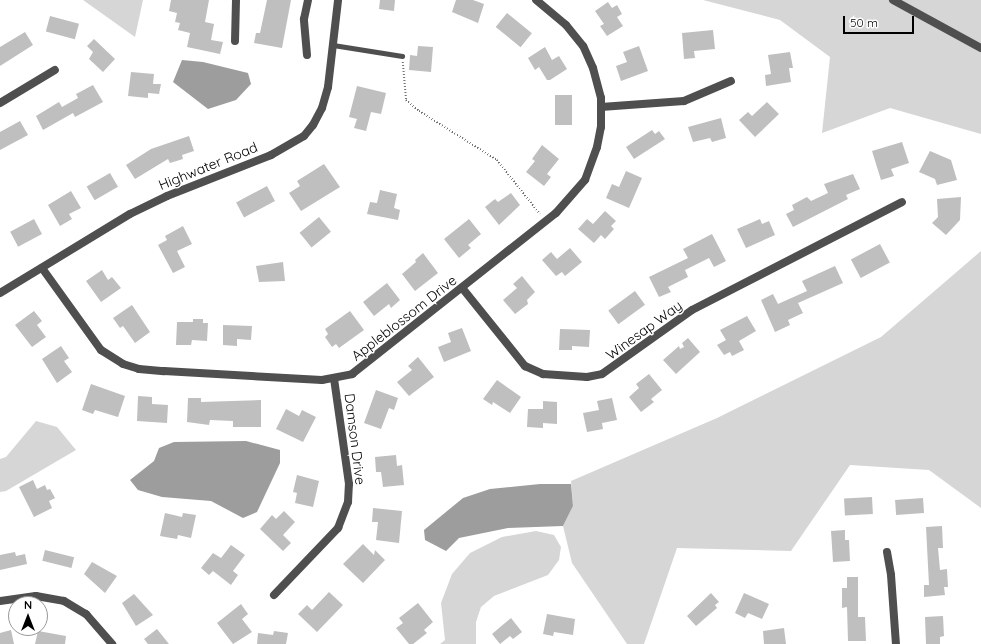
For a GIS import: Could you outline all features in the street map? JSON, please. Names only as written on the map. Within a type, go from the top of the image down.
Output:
[{"type":"street","points":[[236,0],[236,41]]},
{"type":"street","points":[[307,55],[304,19],[308,0]]},
{"type":"street","name":"Highwater Road","points":[[0,294],[130,214],[167,196],[298,142],[313,125],[322,108],[328,87],[338,0]]},
{"type":"street","name":"Appleblossom Drive","points":[[42,268],[101,350],[123,364],[158,370],[334,379],[361,370],[546,221],[566,204],[585,180],[597,147],[601,107],[593,68],[583,46],[566,25],[536,0]]},
{"type":"street","points":[[893,0],[981,48]]},
{"type":"street","points":[[0,103],[55,70]]},
{"type":"street","points":[[601,107],[684,101],[731,81]]},
{"type":"street","name":"Winesap Way","points":[[463,289],[525,366],[543,374],[587,377],[602,374],[692,310],[902,202]]},
{"type":"street","name":"Damson Drive","points":[[274,595],[338,528],[348,502],[349,484],[334,379]]},
{"type":"street","points":[[886,552],[891,581],[896,644]]},
{"type":"street","points":[[0,601],[36,596],[64,601],[86,614],[112,644]]},
{"type":"lane","points":[[333,46],[402,56]]},
{"type":"path","points":[[402,56],[406,75],[406,100],[419,111],[497,160],[546,221]]},
{"type":"shaded area","points":[[83,0],[143,0],[135,37]]},
{"type":"shaded area","points":[[703,0],[981,0],[981,134],[890,108],[822,133],[830,57],[780,20]]},
{"type":"shaded area","points":[[182,60],[203,62],[248,73],[251,84],[236,100],[208,109],[173,82]]},
{"type":"shaded area","points":[[981,251],[981,508],[929,470],[850,465],[791,551],[677,548],[644,644],[627,644],[572,563],[563,526],[573,506],[571,481],[717,418],[881,337]]},
{"type":"shaded area","points":[[36,421],[57,427],[76,450],[6,491],[0,492],[0,459],[6,457]]},
{"type":"shaded area","points":[[246,441],[280,450],[280,463],[257,512],[243,518],[211,501],[162,497],[138,490],[130,480],[154,461],[159,448],[174,442]]},
{"type":"shaded area","points":[[540,484],[571,484],[573,506],[563,526],[508,528],[459,538],[446,551],[425,540],[424,530],[463,498],[490,489]]},
{"type":"shaded area","points":[[536,531],[554,535],[561,547],[559,560],[548,575],[494,596],[481,607],[476,622],[476,644],[440,644],[445,640],[441,603],[452,574],[470,553],[502,537]]},
{"type":"building","points":[[171,0],[209,0],[205,22],[214,24],[211,40],[223,42],[220,54],[187,47],[190,33],[178,30],[180,23],[175,22],[177,13],[169,11]]},
{"type":"building","points":[[267,0],[291,0],[282,48],[254,43],[256,33],[260,33]]},
{"type":"building","points":[[380,0],[395,0],[394,11],[379,9]]},
{"type":"building","points":[[456,0],[473,0],[484,4],[478,23],[452,12]]},
{"type":"building","points":[[608,2],[612,8],[617,5],[622,14],[617,17],[623,26],[607,36],[600,26],[604,24],[595,11]]},
{"type":"building","points":[[507,13],[532,33],[521,47],[496,27]]},
{"type":"building","points":[[50,16],[79,24],[75,39],[46,31]]},
{"type":"building","points":[[713,30],[715,49],[694,51],[695,58],[684,59],[682,33]]},
{"type":"building","points":[[25,32],[33,45],[0,66],[0,47]]},
{"type":"building","points":[[94,39],[115,59],[103,72],[89,59],[93,52],[87,46]]},
{"type":"building","points":[[418,46],[433,47],[431,72],[409,70],[410,55],[417,56]]},
{"type":"building","points":[[639,46],[648,71],[621,81],[616,66],[627,62],[623,52]]},
{"type":"building","points":[[545,47],[552,60],[559,56],[567,69],[550,80],[547,80],[539,67],[535,70],[528,58]]},
{"type":"building","points":[[790,52],[793,68],[789,68],[791,82],[766,86],[765,75],[771,74],[768,55]]},
{"type":"building","points":[[131,72],[154,74],[153,84],[161,84],[159,94],[148,93],[148,98],[128,96]]},
{"type":"building","points":[[93,85],[103,102],[75,117],[73,113],[43,130],[36,116],[59,102],[62,107],[78,98],[76,94]]},
{"type":"building","points":[[357,86],[386,93],[381,114],[371,112],[366,131],[354,128],[357,119],[349,117]]},
{"type":"building","points":[[555,95],[572,95],[572,125],[555,125]]},
{"type":"building","points":[[767,102],[779,114],[755,137],[739,120],[748,112],[752,116]]},
{"type":"building","points":[[721,118],[726,138],[712,142],[710,138],[693,142],[688,127]]},
{"type":"building","points":[[20,121],[28,135],[0,150],[0,132]]},
{"type":"building","points":[[652,130],[655,134],[659,131],[665,139],[634,159],[626,147]]},
{"type":"building","points":[[189,136],[194,151],[182,155],[183,159],[170,163],[168,159],[135,179],[126,165],[151,149]]},
{"type":"building","points":[[902,142],[909,163],[891,169],[894,176],[881,180],[872,151]]},
{"type":"building","points":[[542,145],[559,159],[547,174],[551,177],[544,186],[526,172],[535,161],[532,159]]},
{"type":"building","points":[[930,151],[951,160],[957,180],[937,185],[935,179],[919,172]]},
{"type":"building","points":[[324,164],[340,187],[301,211],[289,193],[300,186],[297,181]]},
{"type":"building","points":[[626,171],[642,178],[629,208],[606,198],[612,184],[619,187]]},
{"type":"building","points":[[110,173],[118,187],[95,200],[87,186]]},
{"type":"building","points":[[853,174],[860,189],[846,195],[848,199],[793,227],[786,214],[794,210],[792,205],[807,197],[811,201],[828,193],[824,184]]},
{"type":"building","points":[[267,186],[275,201],[244,217],[236,202]]},
{"type":"building","points":[[380,190],[397,194],[394,208],[400,210],[398,220],[367,214],[370,202],[377,203]]},
{"type":"building","points":[[71,191],[81,208],[69,214],[72,219],[60,226],[48,205]]},
{"type":"building","points":[[511,193],[520,205],[499,225],[485,207],[495,199],[498,202]]},
{"type":"building","points":[[961,197],[960,220],[946,235],[932,223],[938,217],[937,199]]},
{"type":"building","points":[[605,211],[616,221],[611,226],[614,229],[605,239],[601,235],[594,243],[578,229],[587,219],[593,224]]},
{"type":"building","points":[[319,217],[331,232],[312,247],[300,233]]},
{"type":"building","points":[[34,219],[42,234],[18,247],[10,232]]},
{"type":"building","points":[[469,219],[481,234],[468,245],[471,248],[459,258],[444,239]]},
{"type":"building","points":[[760,219],[762,224],[769,221],[775,235],[746,248],[737,229]]},
{"type":"building","points":[[183,226],[192,244],[177,251],[185,267],[173,273],[158,245],[167,240],[165,236]]},
{"type":"building","points":[[712,234],[726,261],[714,267],[709,258],[685,270],[688,277],[668,287],[671,292],[659,297],[649,277],[688,258],[683,249]]},
{"type":"building","points":[[880,244],[890,263],[861,278],[851,259]]},
{"type":"building","points":[[570,248],[582,262],[565,276],[562,272],[556,276],[542,260],[551,252],[557,259]]},
{"type":"building","points":[[423,253],[438,273],[415,291],[402,274],[416,262],[415,260]]},
{"type":"building","points":[[283,262],[285,281],[259,282],[256,266]]},
{"type":"building","points":[[835,266],[843,283],[798,303],[803,313],[788,320],[790,325],[775,332],[761,300],[773,294],[778,304],[807,291],[802,281]]},
{"type":"building","points":[[102,270],[108,280],[112,277],[121,288],[101,302],[86,281]]},
{"type":"building","points":[[522,276],[535,292],[527,300],[528,304],[515,314],[503,300],[517,288],[513,284]]},
{"type":"building","points":[[387,283],[400,300],[391,308],[389,304],[374,316],[363,302]]},
{"type":"building","points":[[635,291],[645,305],[618,324],[608,310]]},
{"type":"building","points":[[132,305],[150,332],[135,343],[123,326],[120,328],[113,318]]},
{"type":"building","points":[[34,311],[42,321],[37,325],[46,337],[32,347],[15,325]]},
{"type":"building","points":[[350,311],[364,330],[339,348],[336,344],[332,347],[325,337],[328,334],[325,329]]},
{"type":"building","points":[[747,316],[756,331],[739,341],[744,350],[732,356],[730,352],[724,355],[717,345],[726,340],[720,330]]},
{"type":"building","points":[[193,319],[203,319],[203,323],[208,323],[207,341],[192,340],[191,345],[176,345],[177,322],[193,322]]},
{"type":"building","points":[[223,325],[252,326],[251,340],[237,339],[237,346],[223,345]]},
{"type":"building","points":[[462,328],[471,351],[444,362],[438,347],[451,342],[448,333]]},
{"type":"building","points":[[560,329],[590,330],[589,347],[572,346],[572,350],[559,350]]},
{"type":"building","points":[[688,338],[700,352],[676,374],[663,360],[679,346],[680,349],[684,347],[682,343]]},
{"type":"building","points":[[61,346],[69,358],[64,361],[72,372],[57,383],[42,359]]},
{"type":"building","points":[[418,357],[434,377],[409,396],[397,382],[412,370],[408,366]]},
{"type":"building","points":[[649,374],[662,390],[651,399],[654,402],[641,412],[629,397],[639,388],[636,384]]},
{"type":"building","points":[[497,380],[521,397],[510,413],[493,402],[492,405],[483,399]]},
{"type":"building","points":[[91,384],[125,396],[118,417],[95,410],[93,414],[82,410]]},
{"type":"building","points":[[376,390],[398,398],[394,410],[389,408],[381,429],[364,423]]},
{"type":"building","points":[[138,396],[152,397],[152,404],[168,405],[167,423],[137,421]]},
{"type":"building","points":[[188,398],[201,398],[201,402],[261,400],[261,427],[233,427],[233,421],[210,420],[209,425],[187,422]]},
{"type":"building","points":[[612,398],[617,420],[602,423],[603,429],[587,432],[583,413],[599,410],[597,401]]},
{"type":"building","points":[[543,401],[557,402],[557,424],[543,423],[543,428],[527,427],[528,409],[543,409]]},
{"type":"building","points":[[286,409],[299,416],[302,410],[316,417],[303,442],[276,429]]},
{"type":"building","points":[[396,455],[397,466],[402,465],[404,485],[383,487],[381,472],[376,472],[375,457]]},
{"type":"building","points":[[297,475],[319,481],[313,507],[295,503],[297,493],[293,492]]},
{"type":"building","points":[[33,480],[37,489],[45,485],[47,490],[50,489],[55,498],[49,501],[52,508],[34,517],[19,487]]},
{"type":"building","points":[[872,497],[873,514],[845,515],[844,498]]},
{"type":"building","points":[[923,498],[924,513],[896,515],[895,500]]},
{"type":"building","points":[[373,508],[402,511],[399,543],[376,540],[378,522],[372,522]]},
{"type":"building","points":[[284,511],[295,522],[283,535],[291,543],[283,551],[260,529],[272,515],[276,519]]},
{"type":"building","points":[[165,513],[182,517],[183,513],[196,515],[191,538],[178,535],[177,539],[160,536]]},
{"type":"building","points":[[942,526],[943,548],[938,548],[940,570],[947,569],[948,587],[944,587],[945,595],[924,597],[924,585],[929,585],[926,527]]},
{"type":"building","points":[[845,530],[845,540],[849,540],[850,561],[833,562],[831,531]]},
{"type":"building","points":[[363,544],[374,555],[375,550],[385,560],[363,583],[343,564]]},
{"type":"building","points":[[231,545],[245,555],[233,571],[238,575],[231,585],[213,571],[209,575],[201,568],[213,553],[221,558]]},
{"type":"building","points":[[45,550],[74,557],[71,568],[42,561]]},
{"type":"building","points":[[15,552],[16,556],[25,554],[27,564],[0,570],[0,555]]},
{"type":"building","points":[[92,562],[117,576],[105,593],[84,574]]},
{"type":"building","points":[[847,577],[858,577],[858,617],[865,617],[866,641],[848,641],[847,607],[842,608],[842,588],[847,588]]},
{"type":"building","points":[[329,592],[343,605],[317,632],[298,614],[307,605],[312,610]]},
{"type":"building","points":[[711,593],[719,602],[715,605],[717,608],[696,626],[687,616]]},
{"type":"building","points":[[744,593],[769,604],[762,619],[748,613],[745,618],[735,613]]},
{"type":"building","points":[[134,594],[153,615],[136,626],[122,603]]},
{"type":"building","points":[[418,603],[433,622],[424,630],[427,633],[413,644],[409,644],[396,628],[403,623],[399,618]]},
{"type":"building","points":[[241,604],[248,614],[242,619],[252,632],[233,644],[217,623]]},
{"type":"building","points":[[547,614],[575,619],[573,635],[554,632],[553,636],[543,634]]},
{"type":"building","points":[[943,616],[944,636],[940,637],[940,644],[926,644],[925,617]]},
{"type":"building","points":[[511,618],[522,632],[513,639],[510,636],[500,644],[492,634]]},
{"type":"building","points":[[784,628],[786,644],[764,644],[763,631]]},
{"type":"building","points":[[157,629],[169,644],[148,644],[144,639]]},
{"type":"building","points":[[8,631],[8,636],[12,636],[14,644],[0,644],[0,633]]},
{"type":"building","points":[[274,631],[288,633],[286,644],[257,644],[258,633],[273,635]]},
{"type":"building","points":[[48,633],[66,636],[65,644],[35,644],[37,636],[48,636]]}]
